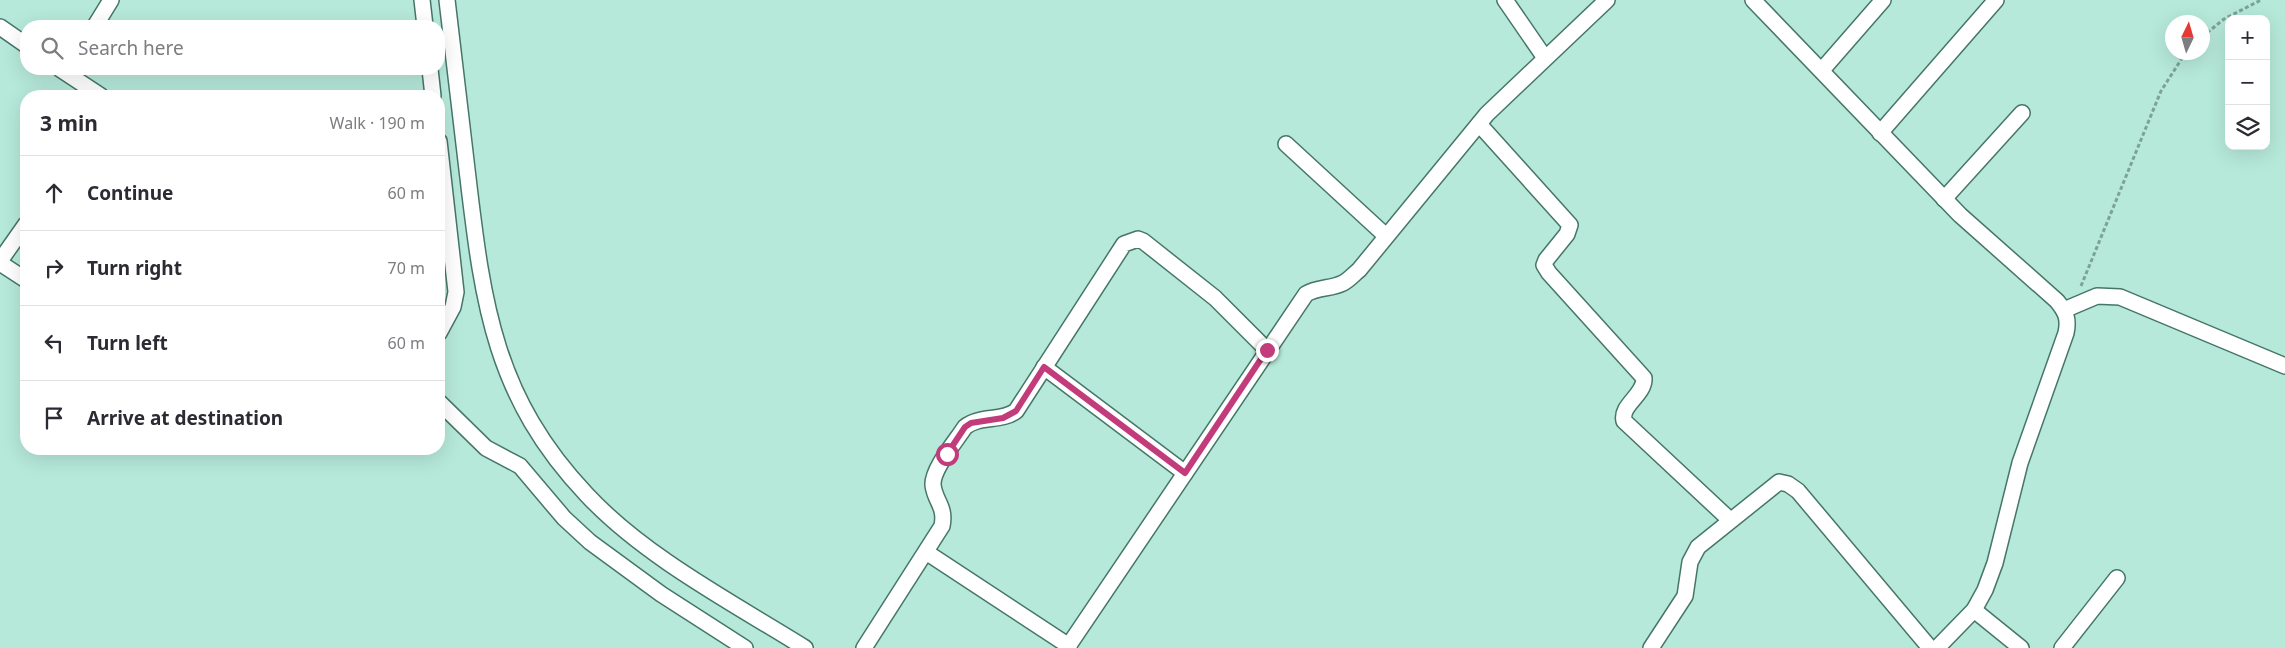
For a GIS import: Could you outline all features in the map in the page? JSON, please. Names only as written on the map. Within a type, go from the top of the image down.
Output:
[{"type":"street","points":[[99,20],[111,0]]},
{"type":"street","points":[[422,0],[424,20]]},
{"type":"street","points":[[447,0],[476,251],[485,302],[493,334],[506,371],[529,421],[587,495],[639,540],[681,571],[805,648]]},
{"type":"street","points":[[1505,0],[1545,58]]},
{"type":"street","points":[[926,552],[1068,647],[1306,294],[1316,288],[1330,288],[1344,282],[1359,270],[1479,124],[1607,0]]},
{"type":"street","points":[[1754,0],[1944,199],[2069,308]]},
{"type":"street","points":[[1822,70],[1884,0]]},
{"type":"street","points":[[1880,133],[1996,0]]},
{"type":"street","points":[[0,27],[20,41]]},
{"type":"street","points":[[71,75],[92,90]]},
{"type":"street","points":[[431,75],[432,90]]},
{"type":"street","points":[[1944,199],[2022,113]]},
{"type":"street","points":[[1479,124],[1570,225],[1567,234],[1544,265],[1549,273],[1644,378],[1643,388],[1624,412],[1624,421],[1730,520]]},
{"type":"street","points":[[1286,144],[1386,236]]},
{"type":"street","points":[[445,191],[456,284],[453,307],[445,318]]},
{"type":"street","points":[[20,233],[0,262],[20,276]]},
{"type":"street","points":[[864,648],[942,526],[944,511],[933,487],[938,468],[965,427],[971,423],[1003,418],[1016,411],[1124,244],[1138,238],[1199,284],[1267,350]]},
{"type":"street","points":[[2069,308],[2097,296],[2120,297],[2285,366]]},
{"type":"street","points":[[1936,648],[1974,610],[1995,563],[2020,463],[2066,333],[2069,308]]},
{"type":"street","points":[[1044,367],[1185,473]]},
{"type":"street","points":[[445,408],[486,448],[520,466],[564,518],[590,542],[661,594],[745,648]]},
{"type":"street","points":[[1651,648],[1685,596],[1693,554],[1730,520],[1779,482],[1788,484],[1798,491],[1930,648]]},
{"type":"street","points":[[2062,648],[2117,578]]},
{"type":"street","points":[[1974,610],[2021,648]]},
{"type":"path","points":[[2210,31],[2224,19],[2261,0]]},
{"type":"path","points":[[2069,308],[2161,91],[2181,60]]},
{"type":"route","points":[[947,454],[965,427],[971,423],[977,420],[1003,418],[1016,411],[1044,367],[1185,473],[1267,350]]}]
